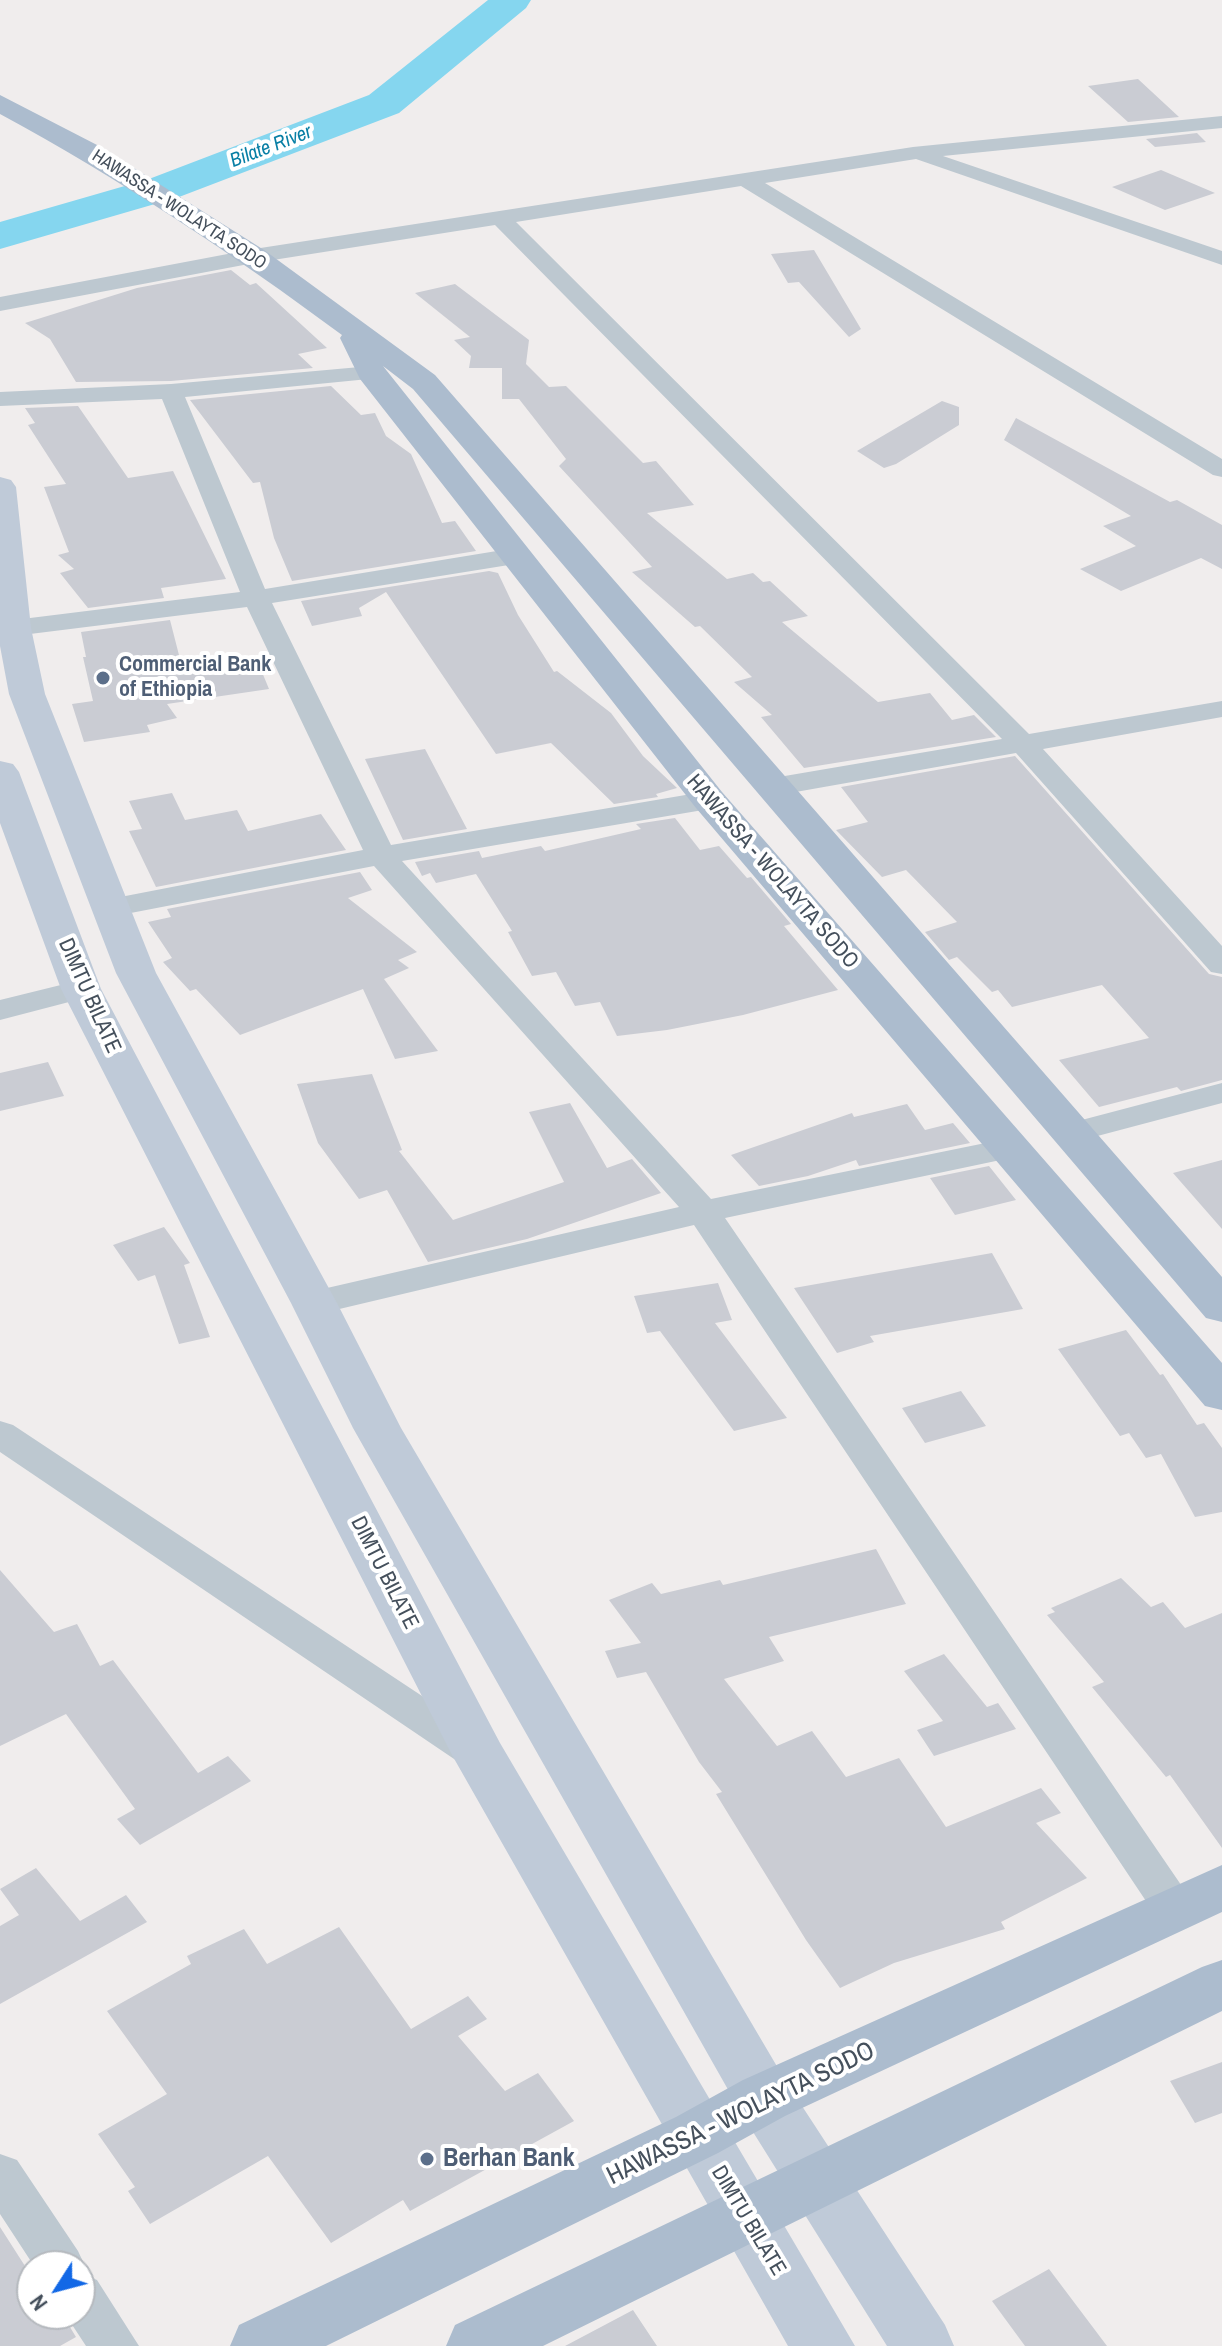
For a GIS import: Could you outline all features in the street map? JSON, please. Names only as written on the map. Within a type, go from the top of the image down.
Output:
[{"type":"main road","name":"HAWASSA - WOLAYTA SODO","points":[[0,103],[90,152],[254,256],[424,382],[1222,1307]]},
{"type":"main road","name":"HAWASSA - WOLAYTA SODO","points":[[351,328],[371,373],[709,800],[1222,1394]]},
{"type":"main road","points":[[0,487],[14,628],[27,694],[136,973],[314,1303],[377,1428],[764,2098],[922,2346]]},
{"type":"main road","points":[[515,556],[566,547]]},
{"type":"main road","name":"DIMTU BILATE","points":[[0,772],[81,989],[479,1755],[697,2135],[823,2346]]},
{"type":"main road","points":[[709,800],[773,787]]},
{"type":"main road","points":[[1010,1148],[1071,1133]]},
{"type":"main road","name":"HAWASSA - WOLAYTA SODO","points":[[262,2346],[697,2135],[764,2098],[1199,1898]]},
{"type":"main road","points":[[478,2346],[1222,1984]]},
{"type":"street","points":[[0,304],[254,256],[913,153],[1222,122]]},
{"type":"street","points":[[913,153],[1222,258]]},
{"type":"street","points":[[744,179],[1222,470]]},
{"type":"street","points":[[498,216],[1021,742],[1222,965]]},
{"type":"street","points":[[0,399],[171,391],[371,373]]},
{"type":"street","points":[[171,391],[256,598],[381,856],[703,1212],[1199,1898]]},
{"type":"street","points":[[14,628],[256,598],[515,556]]},
{"type":"street","points":[[773,787],[1222,709]]},
{"type":"street","points":[[110,908],[381,856],[709,800]]},
{"type":"street","points":[[0,1010],[81,989]]},
{"type":"street","points":[[1071,1133],[1222,1093]]},
{"type":"street","points":[[314,1303],[703,1212],[1010,1148]]},
{"type":"street","points":[[0,1434],[479,1755]]},
{"type":"street","points":[[0,2174],[50,2250]]},
{"type":"street","points":[[96,2319],[114,2346]]},
{"type":"building","points":[[1138,79],[1179,117],[1128,122],[1088,86]]},
{"type":"building","points":[[1197,133],[1206,142],[1155,147],[1146,139]]},
{"type":"building","points":[[1161,170],[1215,193],[1165,210],[1112,187]]},
{"type":"building","points":[[814,250],[861,329],[849,337],[799,282],[788,283],[771,254]]},
{"type":"building","points":[[231,270],[250,285],[256,283],[327,348],[298,354],[313,368],[171,381],[76,382],[50,339],[25,323],[137,288]]},
{"type":"building","points":[[455,284],[529,340],[526,364],[549,387],[566,386],[643,463],[656,461],[694,505],[647,513],[727,579],[753,573],[763,582],[770,581],[808,616],[782,622],[878,702],[930,693],[952,720],[974,715],[996,737],[804,768],[761,717],[772,715],[734,682],[752,677],[700,626],[695,627],[632,572],[652,567],[559,466],[566,459],[519,399],[502,399],[502,368],[469,368],[471,356],[454,340],[470,337],[415,293]]},
{"type":"building","points":[[331,386],[361,415],[375,413],[386,436],[411,454],[442,523],[455,521],[476,551],[292,581],[274,538],[260,482],[253,483],[190,400]]},
{"type":"building","points":[[942,401],[959,407],[959,425],[896,464],[884,468],[857,451]]},
{"type":"building","points":[[78,406],[128,478],[173,471],[226,579],[161,588],[164,598],[88,608],[60,573],[74,569],[58,555],[69,552],[44,487],[66,484],[28,425],[35,423],[25,408]]},
{"type":"building","points":[[1016,418],[1170,502],[1177,500],[1222,525],[1222,569],[1201,558],[1121,591],[1080,569],[1136,546],[1103,526],[1131,516],[1004,440]]},
{"type":"building","points":[[489,571],[498,573],[518,615],[554,672],[557,671],[611,713],[643,756],[677,788],[656,794],[658,797],[614,804],[551,743],[496,754],[386,592],[359,608],[362,616],[312,626],[301,601]]},
{"type":"building","points":[[170,620],[180,659],[193,656],[200,670],[257,660],[269,689],[167,704],[177,718],[147,725],[150,732],[84,742],[72,704],[93,701],[81,632]]},
{"type":"building","points":[[425,749],[467,829],[403,840],[365,759]]},
{"type":"building","points":[[1015,756],[1209,974],[1222,977],[1222,1080],[1181,1091],[1177,1087],[1099,1107],[1059,1060],[1149,1038],[1102,985],[1012,1007],[998,990],[992,992],[957,957],[949,960],[925,932],[957,922],[906,870],[882,877],[836,830],[868,822],[841,787]]},
{"type":"building","points":[[172,793],[185,820],[237,810],[248,831],[321,814],[346,850],[156,887],[129,831],[142,829],[129,801]]},
{"type":"building","points":[[675,818],[700,850],[719,846],[747,878],[751,877],[791,924],[784,926],[838,990],[743,1015],[617,1036],[600,1002],[575,1006],[556,972],[532,976],[508,932],[512,931],[476,874],[436,883],[430,873],[422,876],[415,862],[479,851],[482,858],[541,846],[545,851],[641,829],[636,824]]},
{"type":"building","points":[[360,872],[372,890],[348,898],[417,952],[398,960],[409,968],[384,979],[438,1051],[395,1059],[363,989],[240,1035],[196,989],[190,991],[163,962],[172,958],[148,922],[171,917],[167,909]]},
{"type":"building","points":[[48,1062],[64,1096],[0,1111],[0,1073]]},
{"type":"building","points":[[372,1074],[402,1150],[399,1151],[453,1220],[564,1182],[529,1112],[570,1103],[607,1168],[632,1159],[661,1193],[527,1239],[428,1262],[387,1190],[359,1199],[318,1143],[297,1084]]},
{"type":"building","points":[[907,1104],[925,1130],[953,1123],[970,1143],[859,1166],[856,1160],[808,1176],[759,1186],[731,1155],[852,1113],[854,1117]]},
{"type":"building","points":[[1222,1160],[1222,1229],[1173,1173]]},
{"type":"building","points":[[989,1166],[1016,1200],[955,1215],[930,1178]]},
{"type":"building","points":[[164,1227],[190,1263],[184,1265],[210,1337],[179,1344],[155,1275],[138,1281],[113,1245]]},
{"type":"building","points":[[992,1253],[1023,1309],[870,1336],[874,1342],[837,1353],[794,1288]]},
{"type":"building","points":[[718,1283],[732,1320],[715,1323],[787,1418],[734,1431],[660,1331],[647,1333],[634,1296]]},
{"type":"building","points":[[1126,1330],[1160,1375],[1163,1374],[1197,1425],[1204,1423],[1222,1448],[1222,1512],[1195,1517],[1161,1454],[1146,1458],[1129,1433],[1120,1436],[1058,1349]]},
{"type":"building","points":[[961,1391],[986,1426],[925,1443],[902,1408]]},
{"type":"building","points":[[876,1549],[906,1604],[769,1637],[784,1661],[724,1679],[777,1746],[812,1731],[846,1777],[899,1758],[946,1827],[1041,1788],[1061,1813],[1036,1823],[1087,1878],[1001,1922],[1005,1929],[894,1963],[840,1988],[806,1940],[716,1794],[722,1792],[699,1762],[646,1672],[617,1678],[605,1651],[641,1643],[609,1600],[652,1583],[661,1594],[720,1580],[723,1585]]},
{"type":"building","points":[[0,1570],[54,1632],[77,1624],[100,1666],[113,1660],[198,1773],[228,1756],[251,1781],[140,1845],[117,1819],[135,1809],[66,1714],[0,1746]]},
{"type":"building","points":[[1121,1578],[1151,1607],[1163,1602],[1185,1628],[1222,1613],[1222,1848],[1170,1775],[1166,1777],[1092,1687],[1104,1682],[1047,1615],[1055,1612],[1051,1608]]},
{"type":"building","points":[[944,1654],[987,1707],[998,1703],[1016,1729],[934,1756],[917,1730],[943,1721],[904,1671]]},
{"type":"building","points":[[36,1868],[80,1921],[126,1895],[147,1922],[0,2004],[0,1926],[19,1915],[0,1889]]},
{"type":"building","points":[[339,1927],[411,2029],[468,1996],[487,2019],[458,2036],[505,2091],[538,2073],[574,2121],[410,2211],[403,2200],[331,2243],[268,2156],[150,2224],[128,2191],[135,2187],[98,2134],[167,2094],[107,2011],[191,1964],[187,1956],[244,1929],[267,1964]]},
{"type":"building","points":[[1222,2062],[1222,2113],[1195,2123],[1170,2081]]},
{"type":"building","points":[[0,2227],[16,2252],[16,2330],[72,2330],[76,2337],[60,2346],[0,2346]]},
{"type":"building","points":[[1049,2269],[1107,2346],[1025,2346],[992,2301]]},
{"type":"building","points":[[633,2310],[657,2346],[565,2346]]},
{"type":"waterway","name":"Bilate River","points":[[0,236],[164,188],[384,104],[512,0]]},
{"type":"place","name":"Commercial Bank of Ethiopia","points":[[103,678]]},
{"type":"place","name":"Berhan Bank","points":[[427,2159]]}]
